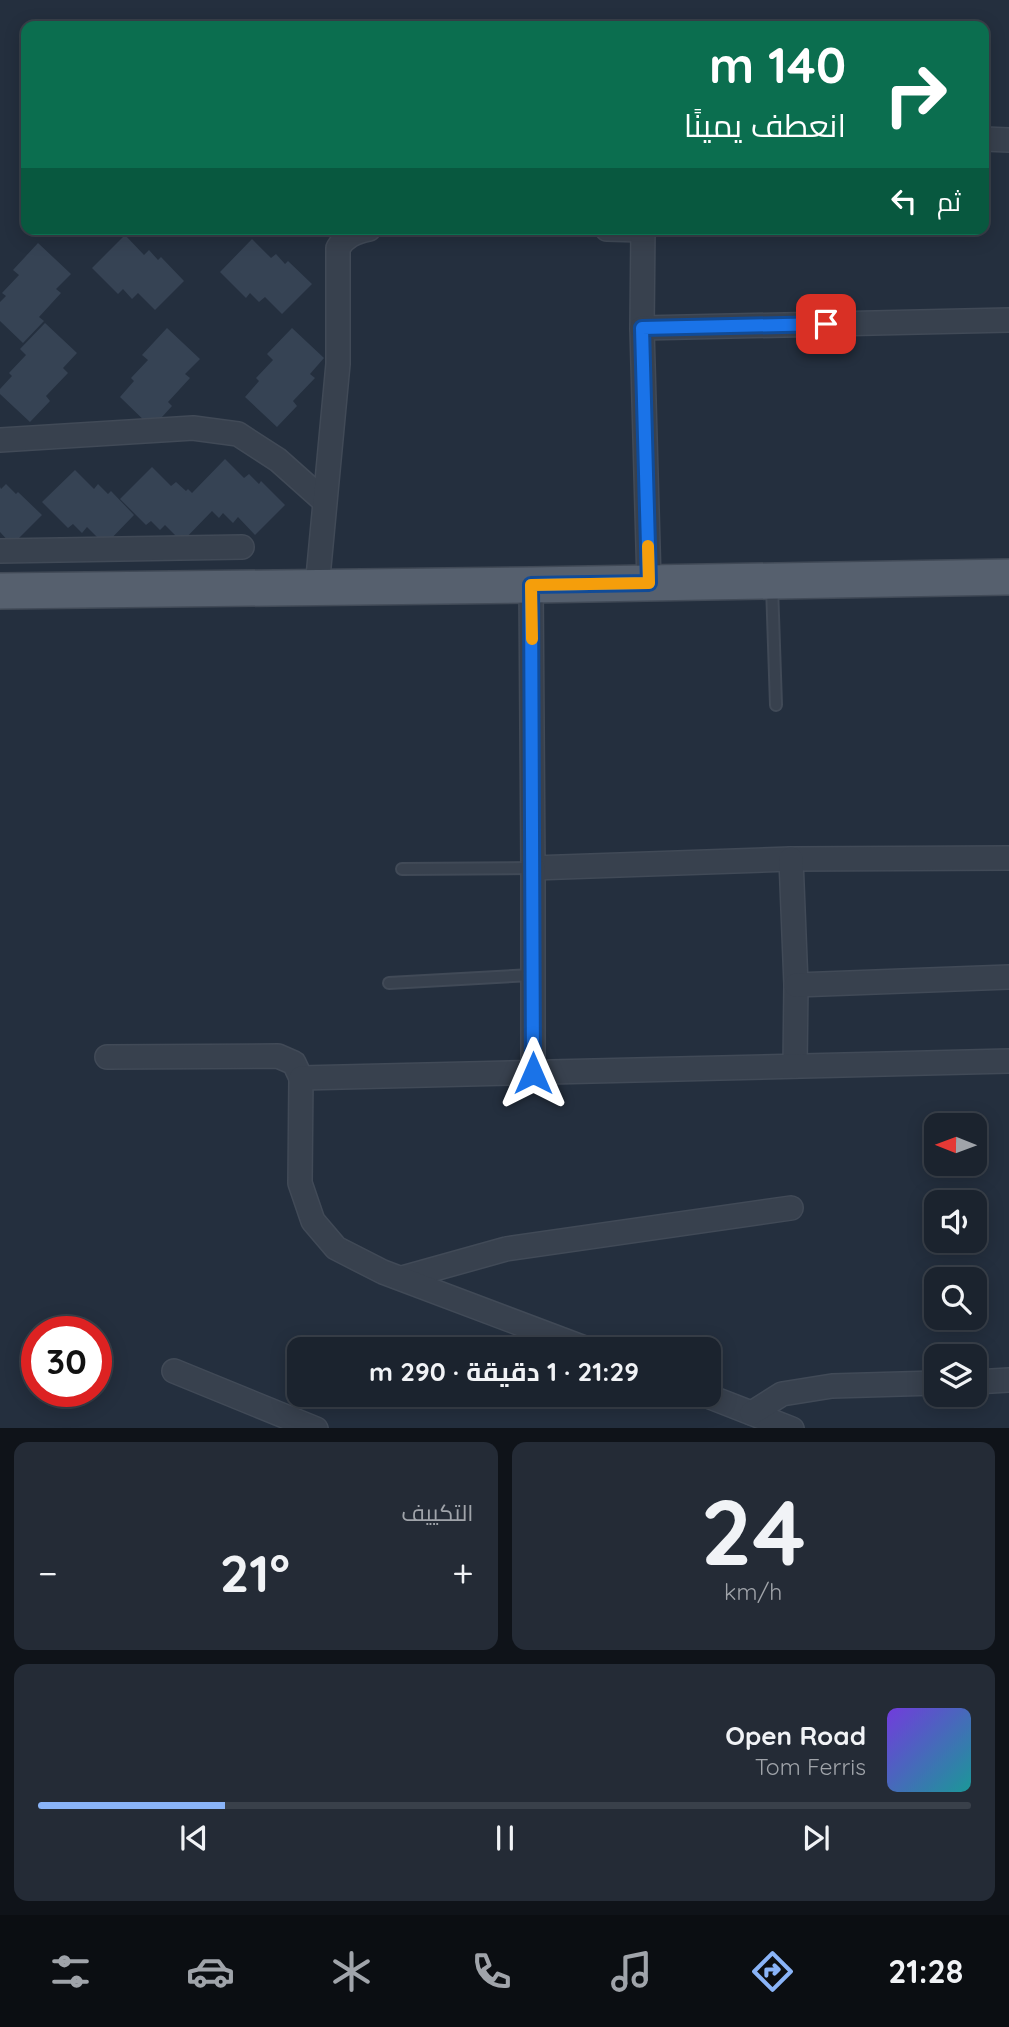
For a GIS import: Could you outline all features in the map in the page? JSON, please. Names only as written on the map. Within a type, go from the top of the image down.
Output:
[{"type":"main road","points":[[0,591],[1009,577]]},
{"type":"street","points":[[989,139],[1009,140]]},
{"type":"street","points":[[317,588],[338,363],[338,248],[343,239],[352,235]]},
{"type":"street","points":[[643,235],[642,328],[649,583]]},
{"type":"street","points":[[642,328],[1009,320]]},
{"type":"street","points":[[0,440],[193,428],[239,434],[278,460],[324,502]]},
{"type":"street","points":[[0,551],[242,547]]},
{"type":"street","points":[[531,585],[533,1073]]},
{"type":"street","points":[[533,868],[791,859],[1009,858]]},
{"type":"street","points":[[791,859],[796,985],[795,1066]]},
{"type":"street","points":[[796,985],[1009,977]]},
{"type":"street","points":[[107,1057],[278,1056],[294,1063],[301,1078],[300,1183],[313,1221],[336,1248],[383,1272],[556,1337]]},
{"type":"street","points":[[301,1078],[1009,1061]]},
{"type":"street","points":[[402,1278],[506,1250],[791,1208]]},
{"type":"street","points":[[174,1371],[314,1428]]},
{"type":"street","points":[[987,1381],[1009,1380]]},
{"type":"street","points":[[752,1413],[782,1394],[832,1386],[924,1383]]},
{"type":"street","points":[[721,1401],[790,1428]]},
{"type":"lane","points":[[772,580],[776,705]]},
{"type":"lane","points":[[402,869],[533,868]]},
{"type":"lane","points":[[389,983],[533,975]]},
{"type":"building","points":[[125,235],[144,255],[149,250],[158,260],[161,257],[184,281],[155,310],[138,293],[132,299],[123,289],[118,294],[92,268]]},
{"type":"building","points":[[252,239],[271,258],[276,254],[285,264],[288,261],[312,284],[282,314],[265,297],[259,302],[250,293],[246,298],[220,272]]},
{"type":"building","points":[[38,243],[71,274],[56,289],[61,293],[39,317],[44,321],[23,343],[0,321],[0,302],[6,296],[2,293],[19,275],[13,270]]},
{"type":"building","points":[[45,323],[77,353],[63,368],[68,373],[46,396],[50,401],[30,422],[0,394],[0,389],[12,376],[9,373],[26,355],[20,349]]},
{"type":"building","points":[[167,328],[200,359],[185,374],[190,378],[168,402],[172,406],[152,428],[120,397],[134,381],[131,378],[148,360],[142,355]]},
{"type":"building","points":[[292,328],[324,358],[310,374],[315,378],[293,401],[297,406],[277,427],[245,397],[259,381],[256,378],[273,360],[267,354]]},
{"type":"building","points":[[225,459],[244,478],[249,474],[259,484],[261,481],[285,505],[255,535],[238,517],[233,523],[223,513],[219,518],[212,511],[182,542],[165,525],[160,530],[151,521],[146,525],[120,499],[152,467],[171,486],[176,482],[192,493]]},
{"type":"building","points":[[75,470],[94,489],[98,484],[108,494],[111,491],[134,515],[105,545],[87,527],[82,533],[73,524],[68,528],[42,502]]},
{"type":"building","points":[[6,484],[42,515],[12,545],[0,532],[0,487],[1,489]]},
{"type":"slow traffic","points":[[532,639],[531,585],[649,583],[648,546]]},
{"type":"route","points":[[533,1073],[531,585],[649,583],[642,328],[826,324]]}]
